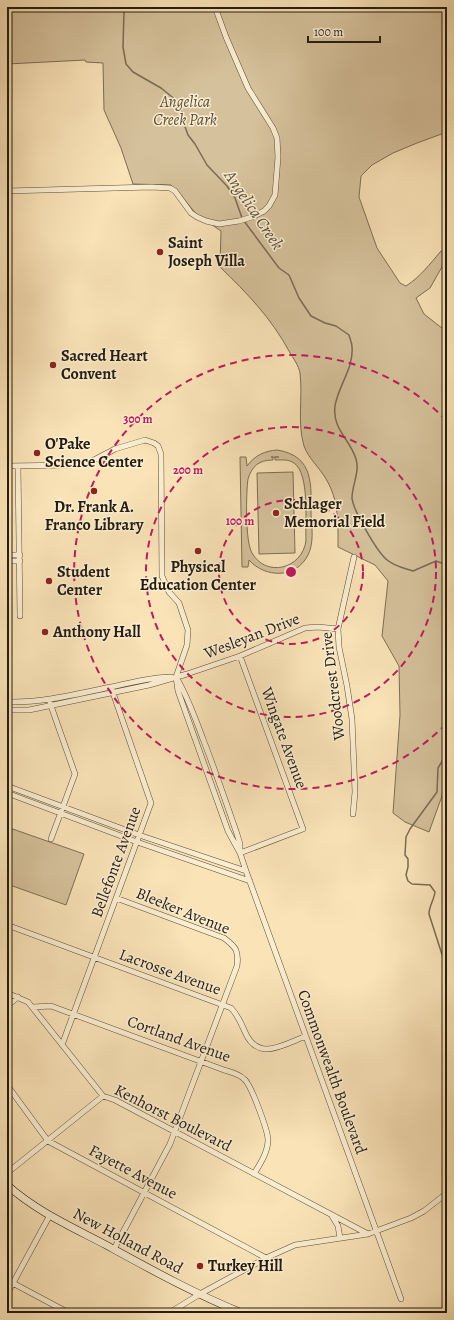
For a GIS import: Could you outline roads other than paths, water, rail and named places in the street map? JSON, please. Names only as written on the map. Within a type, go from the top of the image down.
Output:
[{"type":"main road","name":"New Holland Road","points":[[7,1185],[22,1199],[50,1215],[179,1284],[242,1313]]},
{"type":"street","points":[[7,191],[170,188],[175,191],[192,213],[201,220],[219,224],[239,221],[267,208],[274,195],[278,156],[277,138],[273,128],[245,82],[215,7]]},
{"type":"street","points":[[7,466],[74,464],[90,462],[115,449],[145,440],[158,446],[161,454],[162,576],[169,592],[179,603],[188,630],[187,646],[176,677],[161,677],[30,710],[7,710]]},
{"type":"street","points":[[18,466],[20,616]]},
{"type":"street","points":[[7,555],[20,555]]},
{"type":"street","name":"Woodcrest Drive","points":[[353,814],[355,792],[352,719],[339,647],[338,629],[354,557]]},
{"type":"street","points":[[7,561],[20,561]]},
{"type":"street","name":"Wesleyan Drive","points":[[176,677],[240,656],[305,628],[318,627],[338,629]]},
{"type":"street","name":"Wingate Avenue","points":[[240,656],[303,829],[240,853]]},
{"type":"street","name":"Commonwealth Boulevard","points":[[176,677],[187,697],[213,767],[237,834],[240,844],[240,853],[246,871],[401,1299]]},
{"type":"street","points":[[7,702],[24,702],[112,690]]},
{"type":"street","name":"Bellefonte Avenue","points":[[62,1045],[151,803],[112,690]]},
{"type":"street","points":[[49,699],[75,774],[51,840]]},
{"type":"street","points":[[7,786],[139,835],[246,871]]},
{"type":"street","points":[[7,793],[137,842],[250,882]]},
{"type":"street","name":"Bleeker Avenue","points":[[116,898],[224,938],[234,946],[237,952],[237,966],[222,1004]]},
{"type":"street","name":"Lacrosse Avenue","points":[[7,925],[222,1004],[235,1012],[249,1041],[259,1048],[274,1048],[306,1036]]},
{"type":"street","points":[[7,993],[27,1001],[33,1007]]},
{"type":"street","points":[[7,1006],[18,997]]},
{"type":"street","points":[[114,1249],[175,1132],[222,1004]]},
{"type":"street","name":"Cortland Avenue","points":[[33,1007],[51,1006],[240,1075],[252,1089],[268,1139],[264,1155],[254,1174]]},
{"type":"street","name":"Kenhorst Boulevard","points":[[33,1007],[103,1096],[115,1100],[368,1234]]},
{"type":"street","name":"Fayette Avenue","points":[[7,1086],[48,1141],[266,1258]]},
{"type":"street","points":[[7,1173],[103,1096]]},
{"type":"street","points":[[169,1313],[200,1294],[266,1258],[295,1245],[368,1234],[377,1231],[412,1218],[424,1211],[447,1193]]},
{"type":"street","points":[[7,1294],[50,1215]]},
{"type":"street","points":[[332,1215],[338,1226],[340,1238]]},
{"type":"street","points":[[7,1280],[69,1313]]},
{"type":"waterway","name":"Angelica Creek","points":[[122,7],[124,12],[123,47],[126,64],[133,72],[161,88],[177,101],[182,112],[188,135],[207,165],[227,186],[235,198],[242,218]]},
{"type":"waterway","name":"Angelica Creek","points":[[244,221],[279,268],[289,275],[299,298],[311,316],[325,323],[336,326],[349,335],[352,346],[351,362],[339,391],[335,406],[335,414],[339,428],[356,459],[357,469],[352,498],[356,511],[366,530],[382,554],[395,565],[413,571],[436,561],[447,565]]},
{"type":"waterway","name":"Angelica Creek","points":[[447,753],[438,768],[437,792],[410,829],[406,837],[405,855],[408,859],[406,875],[408,881],[412,884],[430,885],[435,892],[429,914],[447,970]]},
{"type":"place","name":"Saint Joseph Villa","points":[[160,252]]},
{"type":"place","name":"Sacred Heart Convent","points":[[53,365]]},
{"type":"place","name":"O'Pake Science Center","points":[[37,453]]},
{"type":"place","name":"Dr. Frank A. Franco Library","points":[[94,491]]},
{"type":"place","name":"Schlager Memorial Field","points":[[276,513]]},
{"type":"place","name":"Physical Education Center","points":[[198,551]]},
{"type":"place","name":"Student Center","points":[[49,581]]},
{"type":"place","name":"Anthony Hall","points":[[45,632]]},
{"type":"place","name":"Turkey Hill","points":[[200,1266]]},
{"type":"park label","name":"Angelica Creek Park","points":[[185,111]]}]
